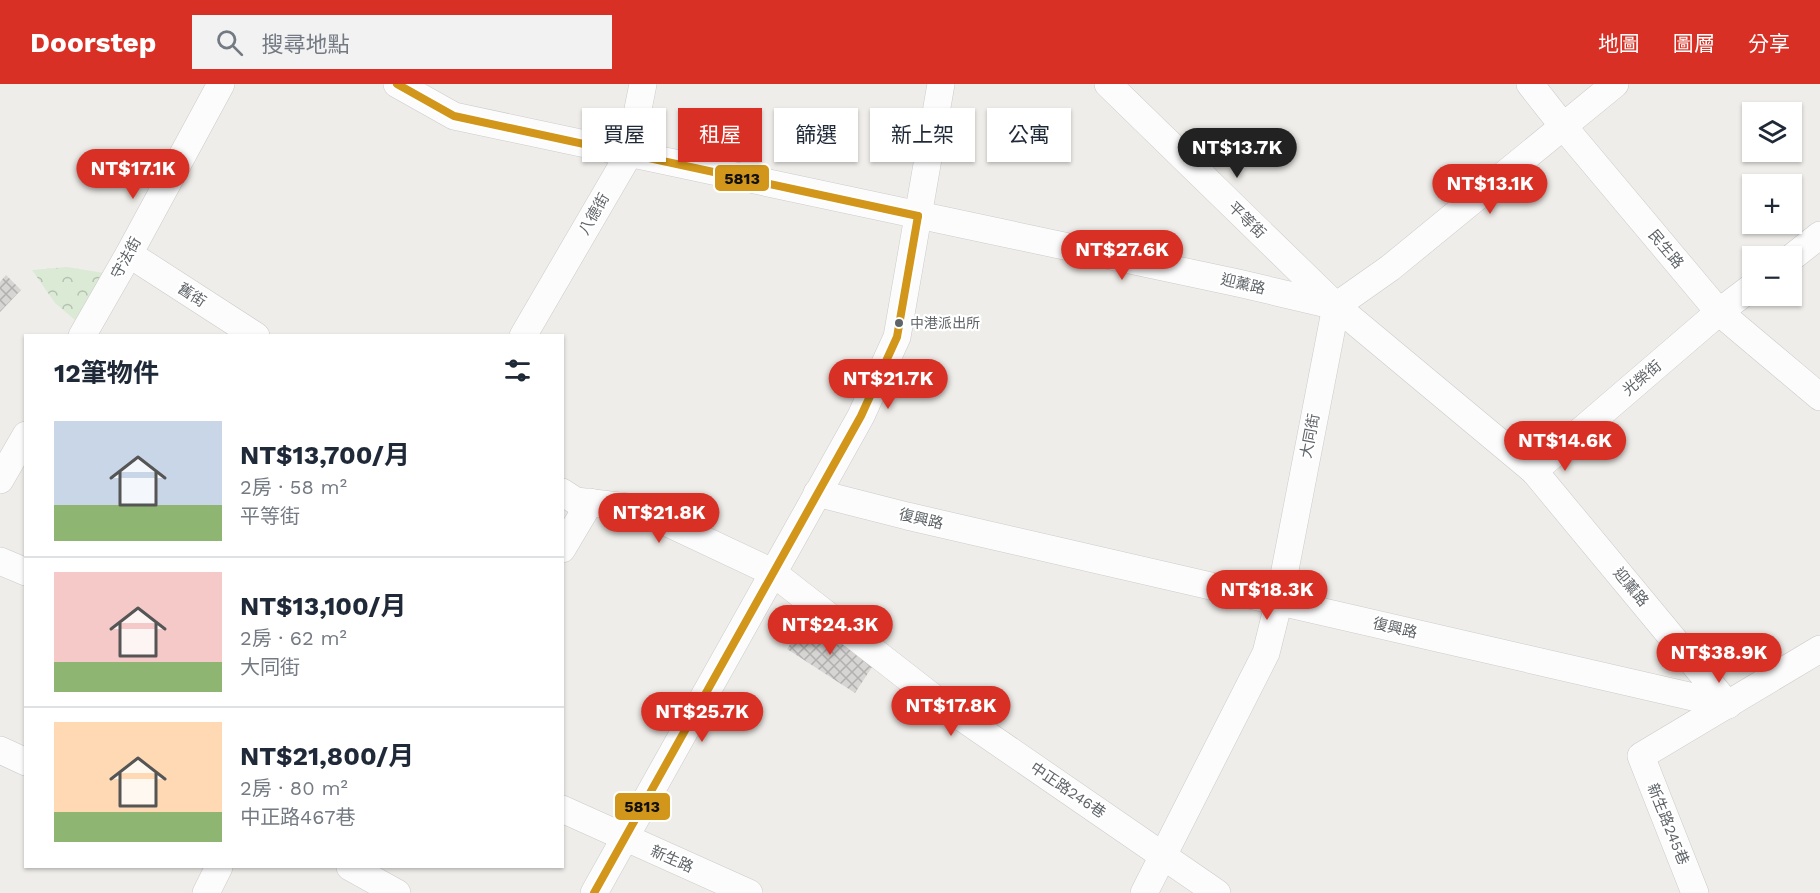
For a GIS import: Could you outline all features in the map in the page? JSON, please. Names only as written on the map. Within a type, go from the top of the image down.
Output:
[{"type":"street","name":"守法街","points":[[83,334],[129,255],[221,84]]},
{"type":"street","name":"迎薰路","points":[[397,84],[454,117],[582,144]]},
{"type":"street","name":"八德街","points":[[639,108],[643,84]]},
{"type":"street","points":[[594,893],[861,416],[897,337],[940,84]]},
{"type":"street","name":"平等街","points":[[1108,84],[1336,306]]},
{"type":"street","name":"民生路","points":[[1530,84],[1719,312],[1820,398]]},
{"type":"street","points":[[1336,306],[1390,268],[1616,84]]},
{"type":"street","name":"八德街","points":[[525,334],[625,162]]},
{"type":"street","name":"迎薰路","points":[[666,162],[1238,283],[1336,306],[1534,471],[1728,705]]},
{"type":"street","points":[[1802,249],[1820,235]]},
{"type":"street","name":"舊街","points":[[129,255],[253,334]]},
{"type":"street","name":"光榮街","points":[[1534,471],[1742,295]]},
{"type":"street","name":"大同街","points":[[1144,893],[1266,653],[1279,601],[1336,306]]},
{"type":"street","points":[[0,480],[24,438]]},
{"type":"street","name":"中正路246巷","points":[[564,493],[576,501],[636,508],[772,572],[935,699],[1217,893]]},
{"type":"street","name":"復興路","points":[[817,493],[919,519],[1728,705]]},
{"type":"street","points":[[564,546],[590,502]]},
{"type":"street","points":[[0,561],[24,571]]},
{"type":"street","points":[[1728,705],[1820,649]]},
{"type":"street","name":"新生路245巷","points":[[1695,893],[1641,756],[1728,705]]},
{"type":"street","points":[[0,750],[24,761]]},
{"type":"street","name":"新生路","points":[[564,810],[749,893]]},
{"type":"street","points":[[206,893],[218,868]]},
{"type":"street","points":[[352,868],[397,893]]},
{"type":"green space","points":[[67,267],[104,273],[75,320],[55,303],[32,270]]},
{"type":"building","points":[[6,275],[21,290],[0,312],[0,282]]},
{"type":"building","points":[[806,620],[874,664],[855,693],[787,649]]},
{"type":"transit line","name":"5813","points":[[397,84],[454,116],[918,216]]},
{"type":"transit line","name":"5813","points":[[594,893],[861,416],[897,337],[918,216]]},
{"type":"place","name":"中港派出所","points":[[899,323]]}]
